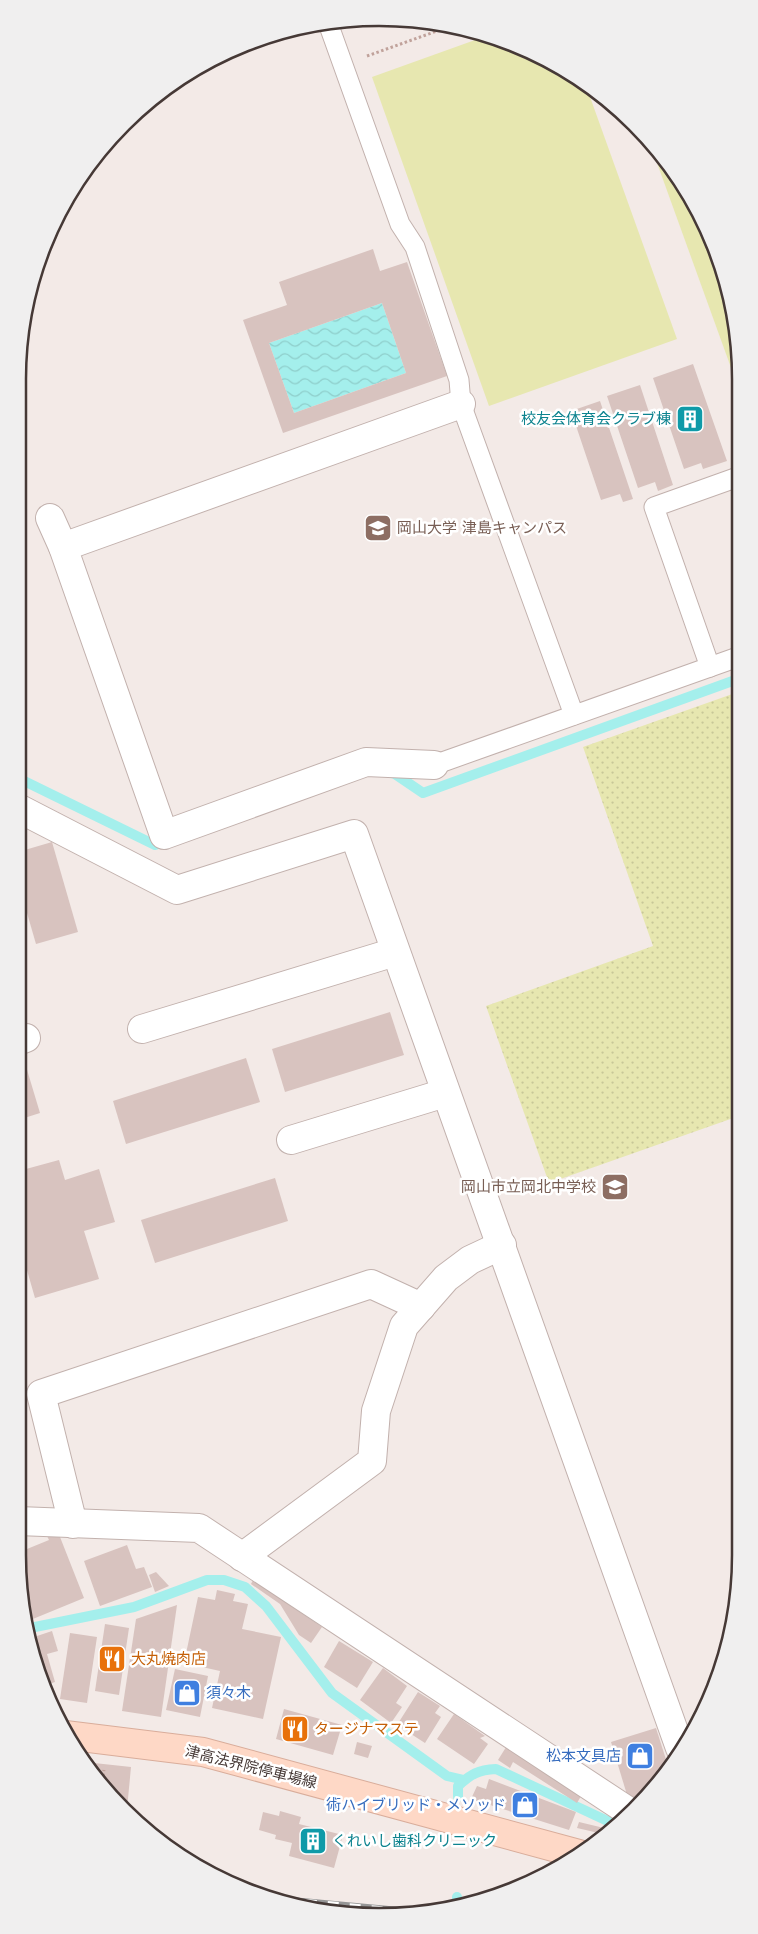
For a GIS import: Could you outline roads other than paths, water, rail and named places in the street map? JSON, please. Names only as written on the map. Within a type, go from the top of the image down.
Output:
[{"type":"main road","name":"津高法界院停車場線","points":[[77,1736],[204,1752],[569,1851]]},
{"type":"street","points":[[63,547],[461,404]]},
{"type":"street","points":[[50,518],[63,547],[164,835],[366,762],[434,765]]},
{"type":"street","points":[[26,812],[177,890],[354,834],[678,1742]]},
{"type":"street","points":[[142,1029],[395,952]]},
{"type":"street","points":[[291,1140],[445,1093]]},
{"type":"street","points":[[242,1557],[372,1461],[376,1411],[404,1326],[446,1278],[470,1260],[502,1245]]},
{"type":"street","points":[[73,1524],[41,1394],[370,1284],[421,1307]]},
{"type":"street","points":[[26,1521],[199,1528],[623,1809]]},
{"type":"lane","points":[[330,29],[400,224],[415,247],[458,380],[461,404],[574,715]]},
{"type":"lane","points":[[710,666],[654,507],[732,479]]},
{"type":"lane","points":[[434,765],[732,658]]},
{"type":"water","points":[[382,303],[406,373],[294,413],[269,343]]},
{"type":"waterway","points":[[387,772],[395,774],[423,793],[732,681]]},
{"type":"waterway","points":[[26,782],[155,845],[168,841]]},
{"type":"waterway","points":[[34,1627],[134,1607],[207,1580],[224,1580],[245,1587],[266,1606],[332,1693],[447,1776],[464,1780]]},
{"type":"waterway","points":[[458,1797],[458,1786],[467,1778],[484,1770],[496,1769],[610,1822]]},
{"type":"railway","points":[[316,1902],[380,1908]]},
{"type":"place","name":"校友会体育会クラブ棟","points":[[690,419]]},
{"type":"place","name":"岡山大学 津島キャンパス","points":[[378,528]]},
{"type":"place","name":"岡山市立岡北中学校","points":[[615,1187]]},
{"type":"place","name":"大丸焼肉店","points":[[112,1659]]},
{"type":"place","name":"須々木","points":[[187,1693]]},
{"type":"place","name":"タージナマステ","points":[[295,1729]]},
{"type":"place","name":"松本文具店","points":[[640,1756]]},
{"type":"place","name":"術ハイブリッド・メソッド","points":[[525,1805]]},
{"type":"place","name":"くれいし歯科クリニック","points":[[313,1841]]}]
